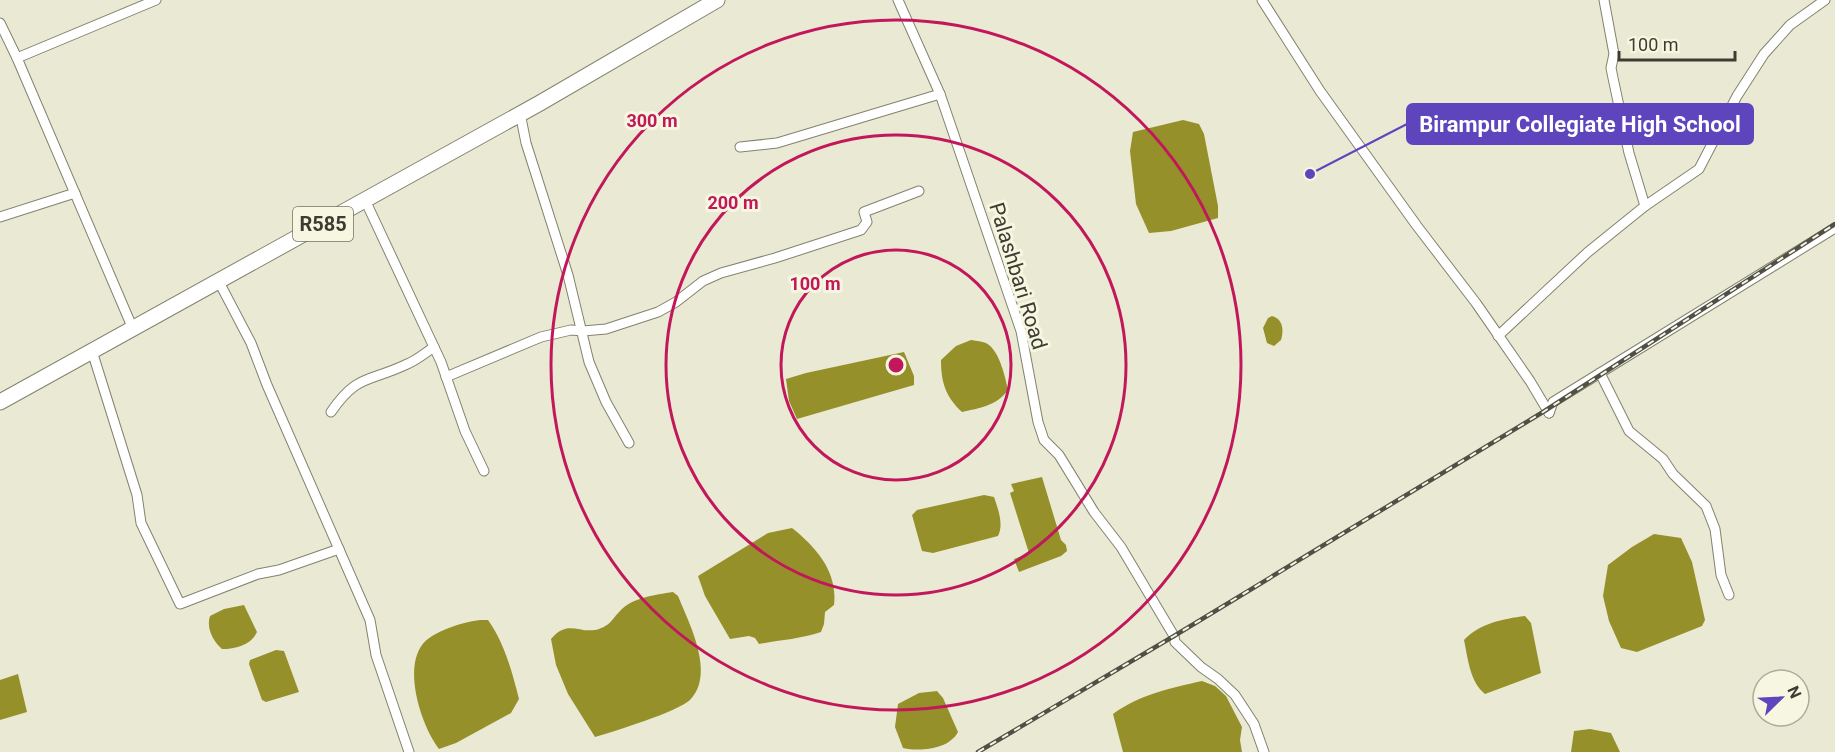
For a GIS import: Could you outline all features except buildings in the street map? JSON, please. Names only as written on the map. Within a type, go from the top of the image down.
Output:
[{"type":"main road","name":"R585","points":[[0,402],[219,282],[717,0]]},
{"type":"street","points":[[17,58],[156,0]]},
{"type":"street","name":"Palashbari Road","points":[[898,0],[940,94],[1021,331],[1038,422],[1044,440],[1059,455],[1094,512],[1121,547],[1169,627],[1175,642],[1235,695],[1254,724],[1264,752]]},
{"type":"street","points":[[1262,0],[1320,91],[1498,336],[1530,381],[1549,413],[1553,402],[1835,228]]},
{"type":"street","points":[[1604,0],[1614,54],[1611,68],[1629,153],[1644,206]]},
{"type":"street","points":[[1498,336],[1588,252],[1644,206],[1699,169],[1737,96],[1764,54],[1790,25],[1825,0]]},
{"type":"street","points":[[0,23],[133,329]]},
{"type":"street","points":[[740,147],[777,143],[940,94]]},
{"type":"street","points":[[520,113],[526,143],[559,244],[583,331],[589,362],[596,382],[629,443]]},
{"type":"street","points":[[446,377],[541,337],[572,330],[606,328],[658,312],[703,282],[721,273],[861,230],[867,222],[864,212],[919,191]]},
{"type":"street","points":[[0,217],[75,193]]},
{"type":"street","points":[[365,200],[434,347],[465,431],[484,471]]},
{"type":"street","points":[[219,282],[251,343],[267,386],[370,620],[376,656],[409,752]]},
{"type":"street","points":[[331,411],[344,393],[354,385],[403,366],[434,347]]},
{"type":"street","points":[[92,351],[137,495],[141,523],[180,604],[258,574],[279,570],[339,549]]},
{"type":"street","points":[[1600,373],[1629,431],[1663,459],[1673,474],[1706,506],[1715,529],[1721,575],[1729,595]]},
{"type":"shaded area","points":[[1183,120],[1199,124],[1204,134],[1218,206],[1218,218],[1171,231],[1149,233],[1136,204],[1130,151],[1133,132]]},
{"type":"shaded area","points":[[1272,316],[1280,322],[1282,329],[1281,340],[1274,346],[1267,343],[1263,328],[1268,318]]},
{"type":"shaded area","points":[[971,340],[985,343],[993,349],[1002,366],[1008,390],[993,403],[962,412],[952,401],[946,389],[941,360],[956,346]]},
{"type":"shaded area","points":[[904,352],[914,376],[914,385],[797,419],[789,401],[786,379]]},
{"type":"shaded area","points":[[1042,477],[1061,540],[1066,545],[1067,551],[1061,556],[1019,572],[1014,559],[1029,553],[1010,493],[1014,491],[1011,484]]},
{"type":"shaded area","points":[[984,495],[994,497],[999,511],[998,536],[933,553],[922,551],[912,515],[917,510]]},
{"type":"shaded area","points":[[792,528],[817,552],[829,571],[834,605],[825,612],[821,632],[759,644],[755,638],[749,636],[730,639],[705,596],[698,576],[768,533]]},
{"type":"shaded area","points":[[1654,534],[1681,538],[1692,562],[1705,620],[1702,626],[1637,652],[1621,648],[1609,621],[1603,596],[1608,565]]},
{"type":"shaded area","points":[[673,592],[678,596],[698,648],[701,677],[697,689],[690,700],[683,705],[645,721],[595,737],[568,694],[556,665],[551,639],[563,629],[599,629],[631,603],[645,597]]},
{"type":"shaded area","points":[[244,605],[257,632],[243,645],[222,649],[211,634],[210,616],[224,609]]},
{"type":"shaded area","points":[[1525,616],[1531,623],[1541,673],[1485,694],[1473,677],[1464,640],[1477,630],[1500,620]]},
{"type":"shaded area","points":[[488,620],[499,639],[511,668],[519,699],[511,713],[456,743],[439,749],[426,727],[417,698],[414,669],[417,656],[422,645],[433,635],[457,625]]},
{"type":"shaded area","points":[[276,650],[284,651],[299,692],[266,702],[262,700],[249,664],[250,660]]},
{"type":"shaded area","points":[[18,674],[27,712],[0,720],[0,680]]},
{"type":"shaded area","points":[[1202,681],[1215,686],[1226,696],[1242,727],[1240,740],[1242,752],[1123,752],[1113,714],[1144,697]]},
{"type":"shaded area","points":[[937,691],[943,698],[958,732],[954,738],[941,746],[918,750],[903,748],[895,727],[898,704],[919,693]]},
{"type":"shaded area","points":[[1590,729],[1611,733],[1620,752],[1571,752],[1574,731]]},
{"type":"railway","points":[[978,752],[1543,412],[1835,224]]},
{"type":"place","name":"Birampur Collegiate High School","points":[[1310,174]]}]
